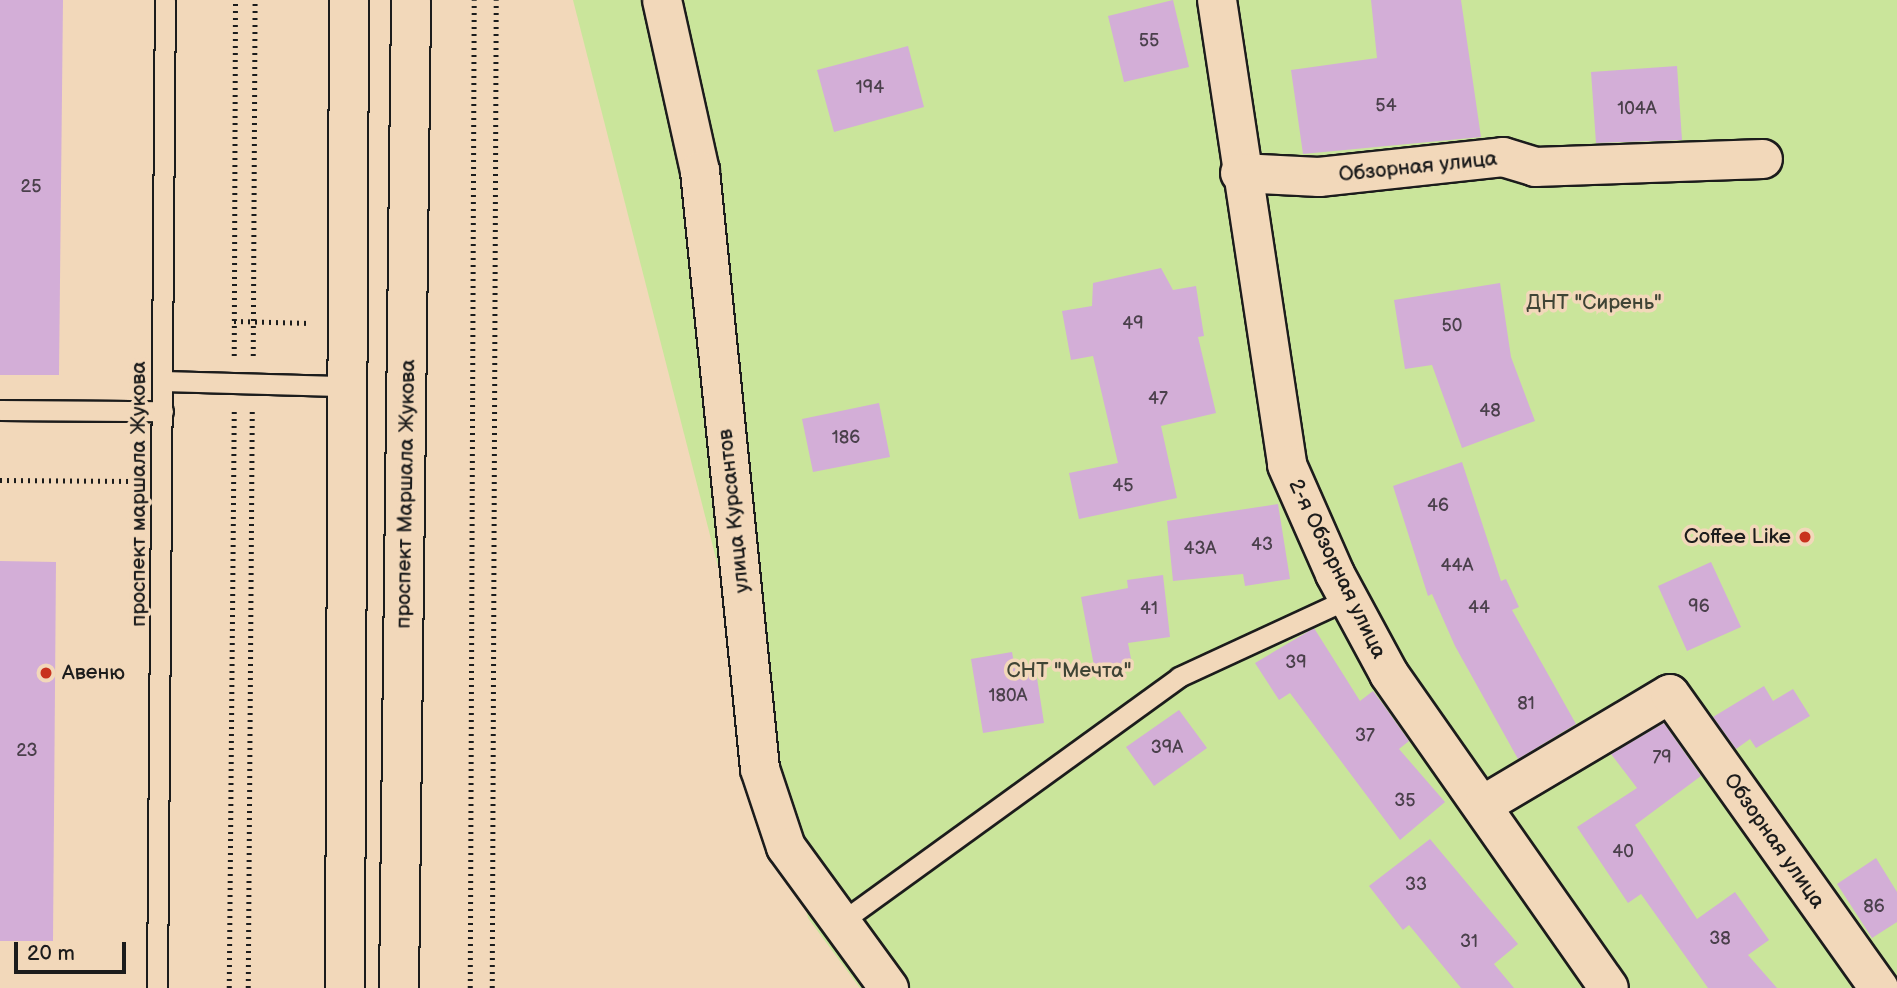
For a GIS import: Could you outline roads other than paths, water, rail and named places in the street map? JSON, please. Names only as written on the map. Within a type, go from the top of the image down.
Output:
[{"type":"street","points":[[345,988],[349,0]]},
{"type":"street","name":"проспект Маршала Жукова","points":[[399,988],[411,0]]},
{"type":"street","name":"улица Курсантов","points":[[662,0],[700,172],[760,769],[786,847],[889,988]]},
{"type":"street","name":"2-я Обзорная улица","points":[[1217,0],[1240,173],[1287,465],[1348,599],[1389,674],[1609,988]]},
{"type":"street","name":"Обзорная улица","points":[[1240,173],[1319,177],[1503,156],[1535,167],[1763,159]]},
{"type":"street","name":"Обзорная улица","points":[[1483,805],[1670,694],[1879,988]]},
{"type":"lane","name":"проспект маршала Жукова","points":[[157,988],[164,0]]},
{"type":"lane","points":[[163,381],[347,386]]},
{"type":"lane","points":[[0,410],[163,411]]},
{"type":"lane","points":[[841,922],[1179,677],[1348,599]]},
{"type":"place","name":"Coffee Like","points":[[1805,537]]},
{"type":"place","name":"Авеню","points":[[46,673]]},
{"type":"park label","name":"ДНТ \"Сирень\"","points":[[1594,303]]},
{"type":"park label","name":"СНТ \"Мечта\"","points":[[1069,671]]}]
